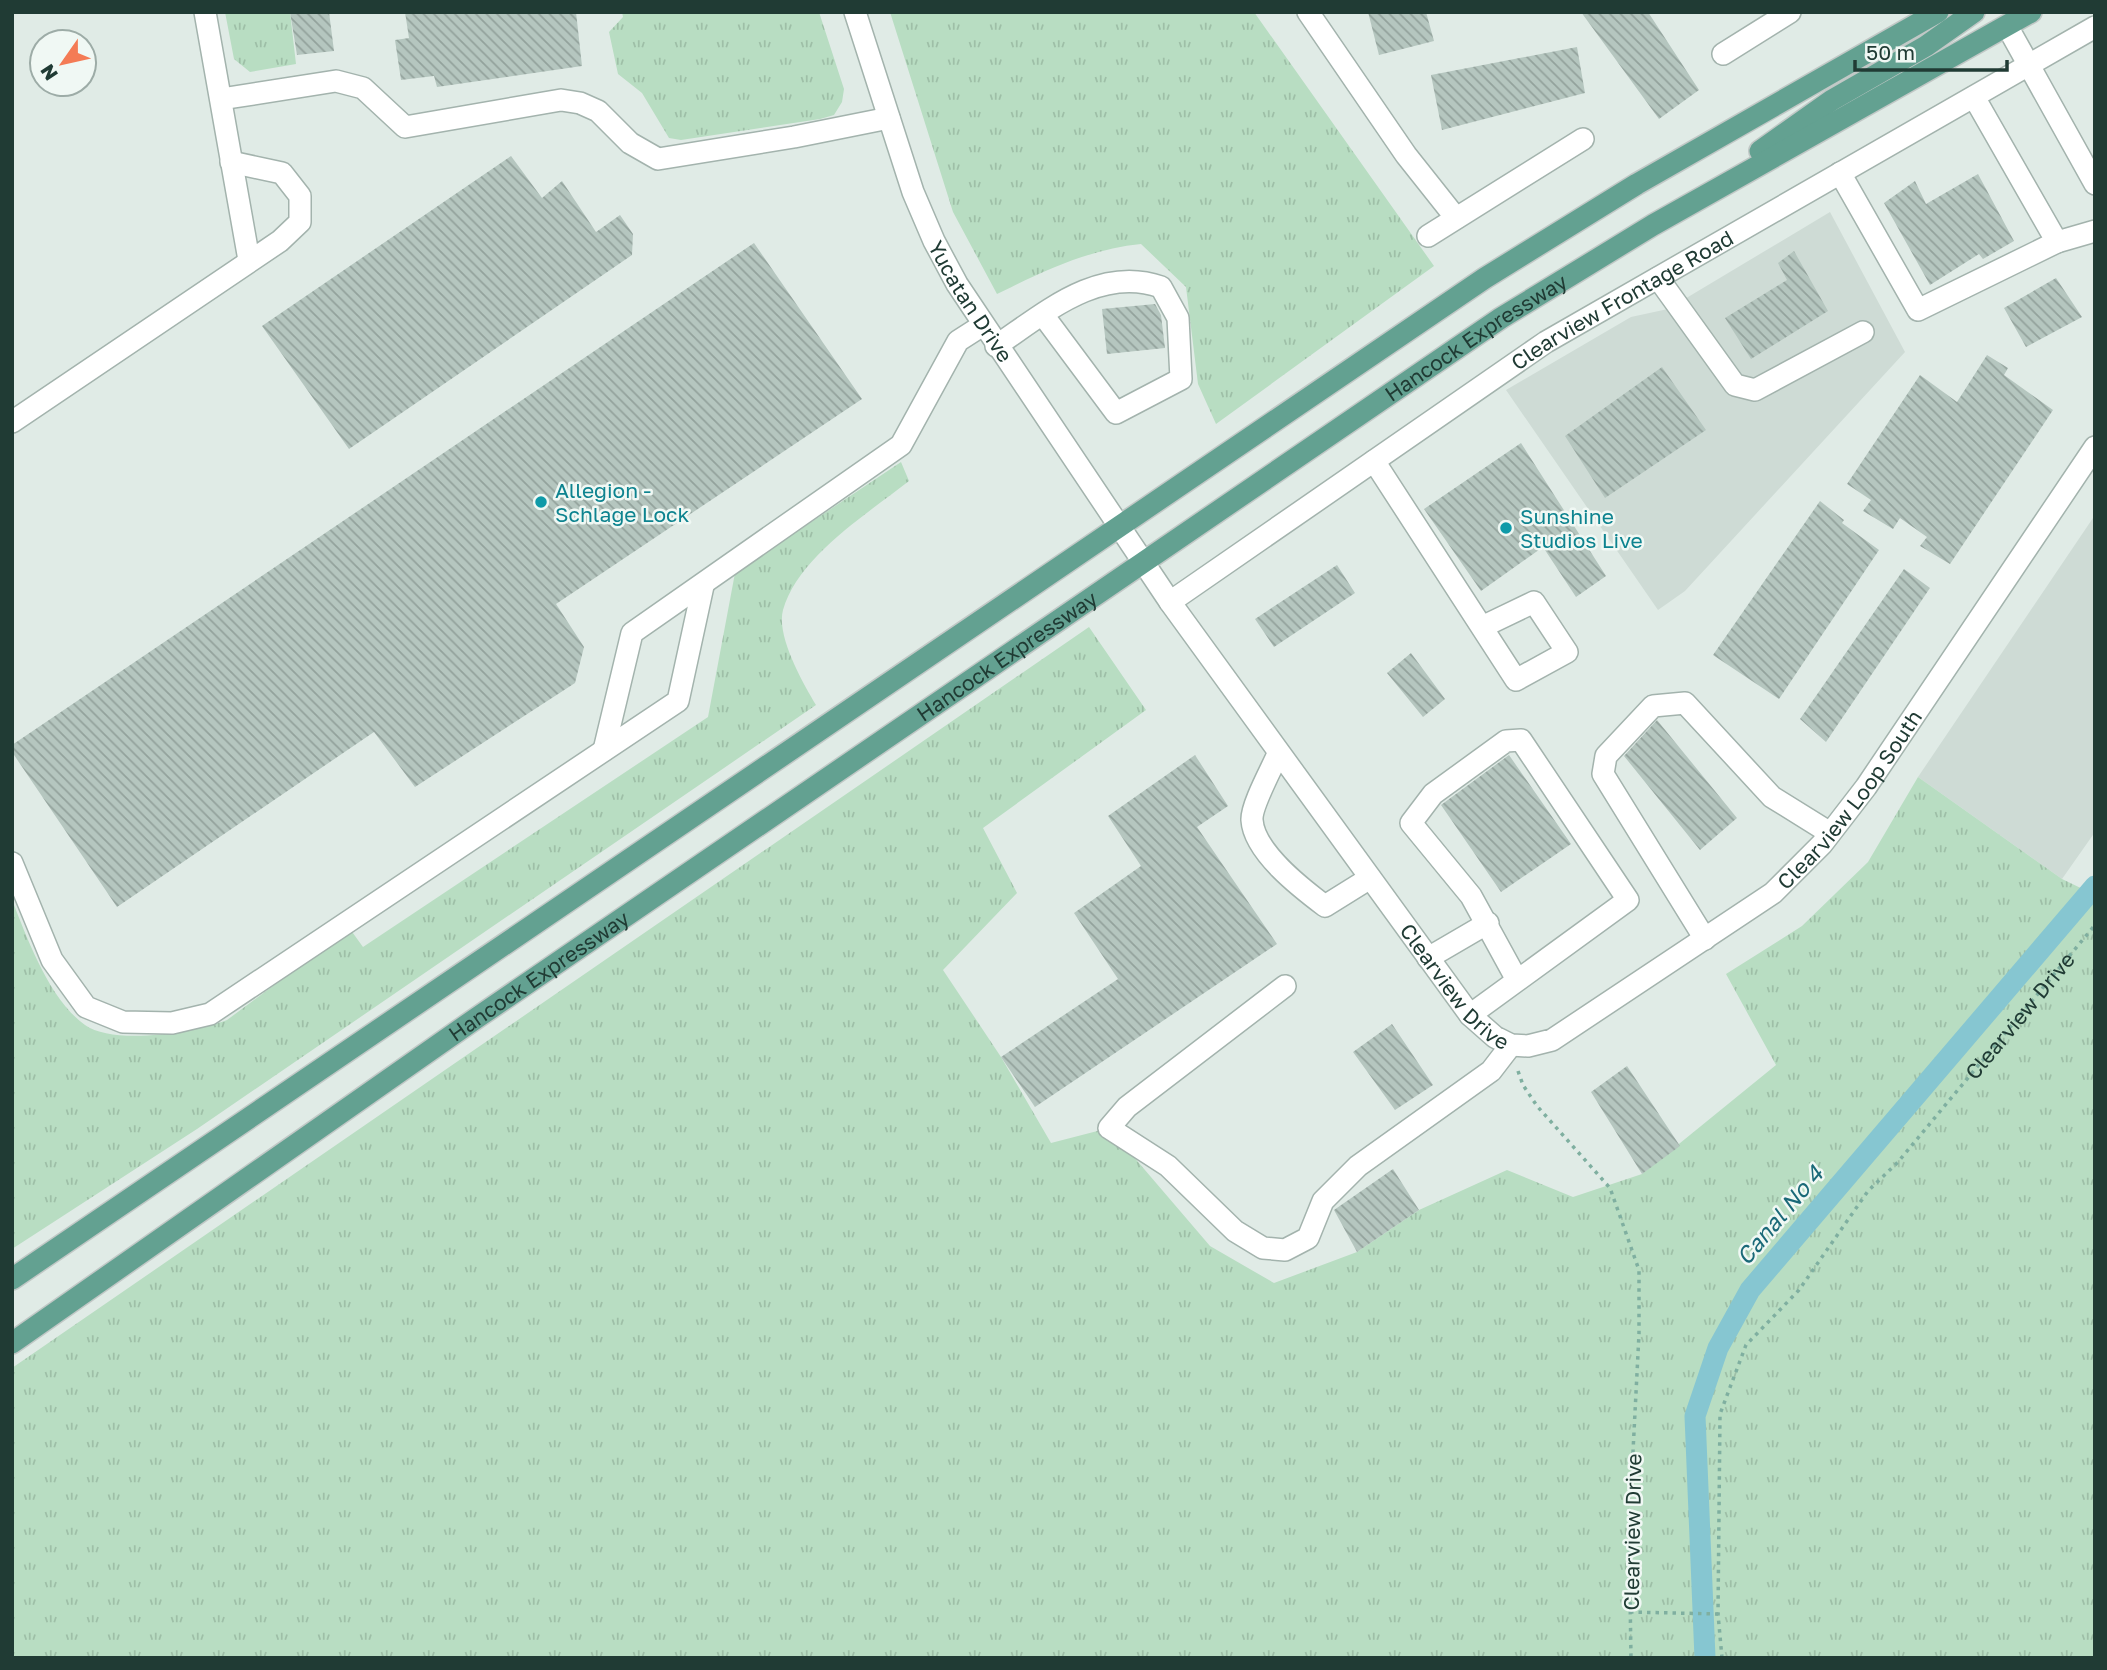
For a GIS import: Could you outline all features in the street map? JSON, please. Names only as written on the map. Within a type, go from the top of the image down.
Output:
[{"type":"main road","name":"Hancock Expressway","points":[[12,1279],[1118,526],[1532,248],[1637,184],[1938,12]]},
{"type":"main road","points":[[1714,191],[1761,150],[1832,100],[1926,46],[1974,12]]},
{"type":"main road","name":"Hancock Expressway","points":[[12,1343],[478,1017],[1501,318],[2006,19],[2031,12]]},
{"type":"street","points":[[205,12],[249,260]]},
{"type":"street","name":"Yucatan Drive","points":[[855,12],[913,192],[934,241],[996,345],[1144,564]]},
{"type":"street","points":[[1308,12],[1406,155],[1456,218]]},
{"type":"street","points":[[1723,54],[1790,12]]},
{"type":"street","points":[[2006,19],[2095,184]]},
{"type":"street","name":"Clearview Frontage Road","points":[[1170,601],[1546,342],[2095,27]]},
{"type":"street","points":[[220,99],[336,81],[363,88],[405,127],[561,100],[580,103],[598,111],[630,143],[658,159],[794,137],[889,118]]},
{"type":"street","points":[[1973,97],[2057,242]]},
{"type":"street","points":[[1428,236],[1583,139]]},
{"type":"street","points":[[12,422],[280,241],[300,222],[300,196],[282,173],[232,162]]},
{"type":"street","points":[[1840,173],[1918,310],[2057,242],[2095,231]]},
{"type":"street","points":[[1658,278],[1735,385],[1755,390],[1863,332]]},
{"type":"street","points":[[996,345],[1043,315],[1091,286],[1139,279],[1161,287],[1178,318],[1181,379],[1116,413],[1043,315]]},
{"type":"street","points":[[604,750],[632,633],[703,586],[901,445],[958,341],[983,325]]},
{"type":"street","name":"Clearview Loop South","points":[[1511,1045],[1528,1046],[1567,1032],[1773,893],[1830,833],[1866,787],[2095,447]]},
{"type":"street","points":[[1374,461],[1482,627]]},
{"type":"street","name":"Clearview Drive","points":[[1144,564],[1278,754],[1470,1015],[1494,1037],[1511,1045]]},
{"type":"street","points":[[12,863],[52,960],[86,1007],[123,1022],[172,1023],[210,1014],[678,701],[703,586]]},
{"type":"street","points":[[1705,939],[1603,774],[1606,756],[1653,706],[1685,703],[1772,797],[1830,833]]},
{"type":"street","points":[[1470,1015],[1517,981],[1628,900],[1521,740],[1506,741],[1433,794],[1411,823],[1471,896],[1488,923],[1517,981]]},
{"type":"street","points":[[1278,754],[1252,818],[1258,840],[1294,882],[1325,905],[1370,878]]},
{"type":"street","points":[[1428,958],[1488,923]]},
{"type":"street","points":[[1285,986],[1127,1107],[1109,1128],[1168,1166],[1235,1231],[1263,1248],[1285,1250],[1308,1238],[1323,1201],[1358,1166],[1491,1071],[1511,1045]]},
{"type":"path","name":"Clearview Drive","points":[[1722,1658],[1717,1614],[1720,1414],[1746,1345],[1799,1290],[1868,1191],[1898,1162],[2095,925]]},
{"type":"path","name":"Clearview Drive","points":[[1511,1045],[1523,1086],[1610,1188],[1639,1270],[1639,1334],[1629,1530],[1631,1658]]},
{"type":"path","points":[[1630,1612],[1717,1614]]},
{"type":"shaded area","points":[[1830,212],[1905,352],[1685,591],[1658,610],[1506,390],[1631,317],[1668,309]]},
{"type":"shaded area","points":[[2095,515],[2095,832],[2062,879],[1918,777]]},
{"type":"green space","points":[[225,12],[290,12],[296,64],[250,72],[234,59]]},
{"type":"green space","points":[[622,12],[819,12],[844,89],[842,102],[834,115],[820,119],[681,140],[669,138],[642,93],[618,74],[609,32],[623,17]]},
{"type":"green space","points":[[890,12],[1254,12],[1434,266],[1216,424],[1198,384],[1186,287],[1141,244],[1085,256],[1049,269],[997,294],[953,212]]},
{"type":"green space","points":[[901,462],[909,481],[855,522],[818,555],[803,572],[783,610],[783,633],[787,646],[816,705],[197,1129],[12,1249],[12,900],[50,985],[72,1014],[85,1025],[115,1035],[134,1036],[196,1029],[227,1020],[350,929],[363,947],[708,717],[735,573]]},
{"type":"green space","points":[[1089,627],[1146,710],[983,828],[1017,893],[943,970],[1001,1057],[1051,1143],[1109,1128],[1210,1246],[1274,1283],[1357,1252],[1419,1210],[1507,1170],[1573,1197],[1642,1174],[1776,1065],[1726,974],[1802,926],[1868,862],[1918,777],[2062,879],[2089,892],[2095,885],[2095,1658],[1705,1658],[1696,1449],[1697,1658],[12,1658],[12,1368]]},
{"type":"building","points":[[290,12],[329,12],[334,51],[297,55]]},
{"type":"building","points":[[405,12],[576,12],[582,66],[437,87],[434,76],[401,80],[395,40],[409,38]]},
{"type":"building","points":[[1368,12],[1426,12],[1434,41],[1379,55]]},
{"type":"building","points":[[1581,12],[1648,12],[1699,90],[1659,119]]},
{"type":"building","points":[[1577,47],[1585,93],[1442,130],[1431,75]]},
{"type":"building","points":[[511,156],[542,198],[562,181],[596,232],[620,215],[633,234],[632,255],[349,449],[262,326]]},
{"type":"building","points":[[1978,174],[2014,241],[1983,259],[1979,254],[1930,285],[1884,203],[1915,181],[1926,204]]},
{"type":"building","name":"Allegion - Schlage Lock","points":[[754,243],[862,399],[556,604],[584,647],[575,683],[415,787],[374,732],[117,907],[12,752],[12,745]]},
{"type":"building","points":[[1794,251],[1828,311],[1751,359],[1725,318],[1787,280],[1778,263]]},
{"type":"building","points":[[2056,278],[2082,317],[2026,347],[2004,308]]},
{"type":"building","points":[[1155,304],[1161,315],[1165,348],[1107,354],[1102,309]]},
{"type":"building","points":[[1987,355],[2008,368],[2004,375],[2053,410],[1950,564],[1920,546],[1927,537],[1900,518],[1893,529],[1863,511],[1871,500],[1847,484],[1920,375],[1957,402]]},
{"type":"building","points":[[1662,367],[1706,430],[1605,498],[1565,436]]},
{"type":"building","name":"Sunshine Studios Live","points":[[1521,443],[1606,576],[1576,597],[1543,547],[1481,591],[1424,509]]},
{"type":"building","points":[[1820,501],[1844,520],[1842,523],[1879,550],[1779,699],[1713,655]]},
{"type":"building","points":[[1337,565],[1355,593],[1274,647],[1255,619]]},
{"type":"building","points":[[1904,569],[1930,588],[1826,742],[1800,719]]},
{"type":"building","points":[[1411,653],[1445,699],[1423,717],[1387,673]]},
{"type":"building","points":[[1657,720],[1737,818],[1700,850],[1624,756]]},
{"type":"building","points":[[1195,755],[1228,806],[1197,827],[1277,944],[1035,1107],[1001,1057],[1118,979],[1074,913],[1141,866],[1108,816]]},
{"type":"building","points":[[1509,755],[1571,844],[1501,892],[1441,805]]},
{"type":"building","points":[[1392,1024],[1433,1085],[1395,1110],[1353,1052]]},
{"type":"building","points":[[1627,1066],[1680,1146],[1642,1174],[1591,1092]]},
{"type":"building","points":[[1393,1169],[1419,1210],[1357,1252],[1334,1210]]},
{"type":"waterway","name":"Canal No 4","points":[[1705,1658],[1695,1416],[1718,1348],[1750,1290],[2095,886]]},
{"type":"place","name":"Allegion - Schlage Lock","points":[[541,502]]},
{"type":"place","name":"Sunshine Studios Live","points":[[1506,528]]}]
